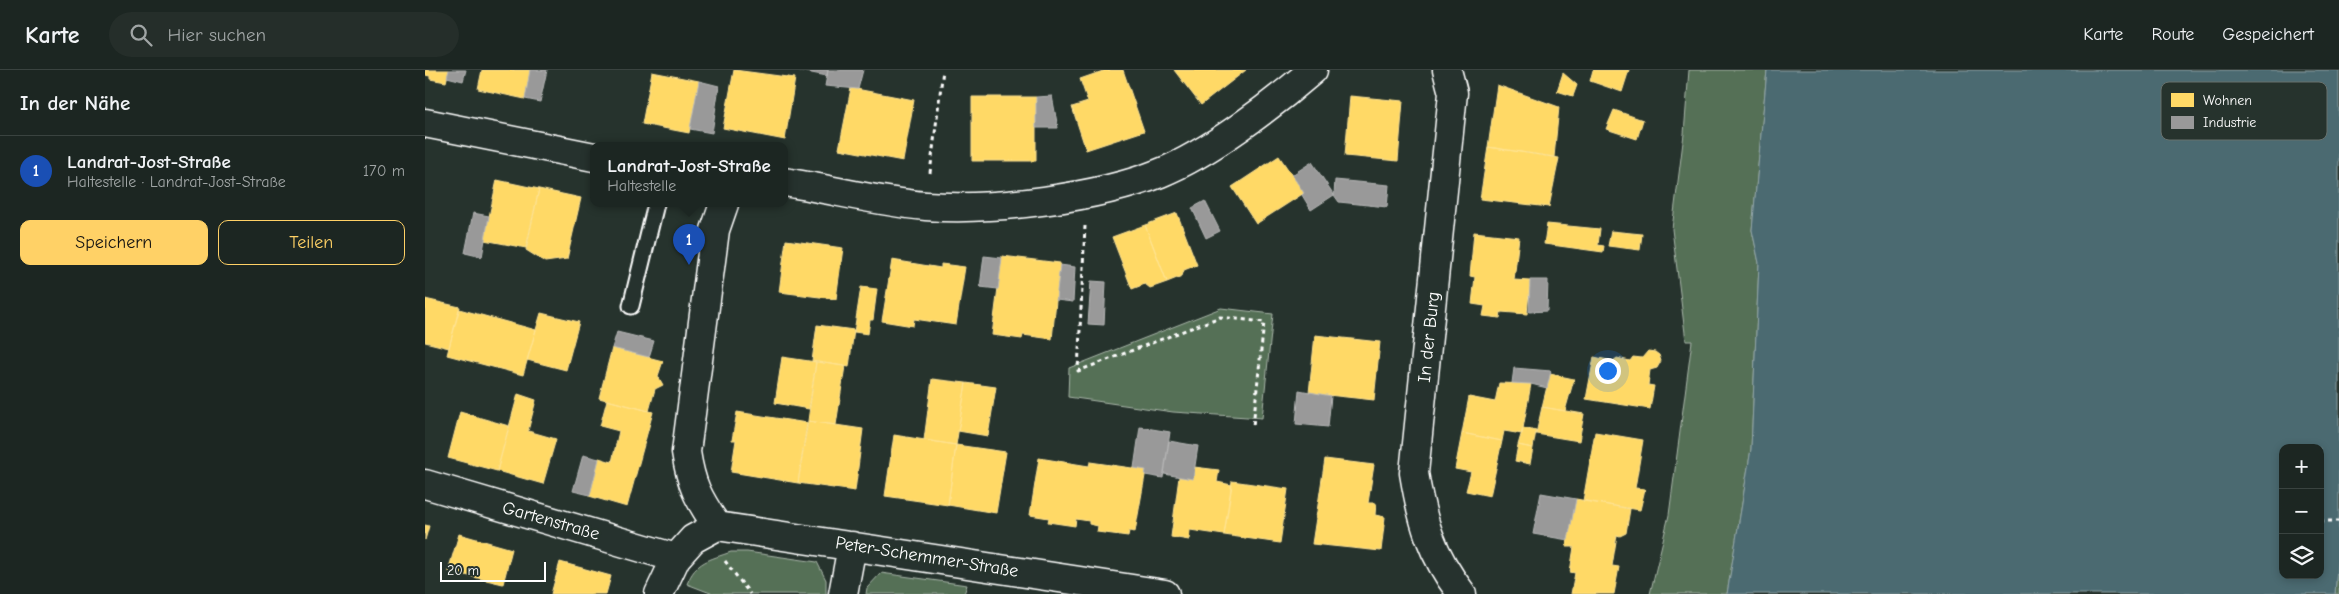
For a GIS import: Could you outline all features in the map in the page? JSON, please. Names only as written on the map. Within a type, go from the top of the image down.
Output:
[{"type":"street","points":[[788,183],[925,206],[963,206],[1024,202],[1086,193],[1160,173],[1206,149],[1313,70]]},
{"type":"street","name":"In der Burg","points":[[1447,70],[1453,94],[1414,473],[1422,518],[1433,550],[1461,594]]},
{"type":"street","points":[[425,123],[590,156]]},
{"type":"street","points":[[659,594],[677,558],[693,539],[717,526],[703,506],[690,479],[685,452],[715,230],[723,207]]},
{"type":"street","name":"Gartenstraße","points":[[425,484],[677,558]]},
{"type":"street","name":"Peter-Schemmer-Straße","points":[[717,526],[1165,594]]},
{"type":"street","points":[[843,594],[852,546]]},
{"type":"lane","points":[[631,306],[655,207]]},
{"type":"path","points":[[925,206],[943,70]]},
{"type":"path","points":[[1086,193],[1078,371],[1220,317],[1263,322],[1253,426]]},
{"type":"path","points":[[2324,520],[2339,521]]},
{"type":"path","points":[[723,559],[750,594]]},
{"type":"green space","points":[[1689,70],[1767,70],[1752,230],[1759,263],[1751,449],[1727,594],[1650,594],[1669,515],[1692,341],[1686,341],[1672,229],[1684,134]]},
{"type":"green space","points":[[1221,308],[1273,314],[1262,418],[1173,412],[1068,397],[1069,368]]},
{"type":"green space","points":[[2339,541],[2339,594],[2335,594]]},
{"type":"green space","points":[[731,552],[747,552],[817,562],[826,580],[826,594],[713,594],[687,584],[695,570],[704,562]]},
{"type":"green space","points":[[881,573],[967,585],[964,594],[866,594],[867,588]]},
{"type":"water","points":[[1767,70],[2339,70],[2339,541],[2335,594],[1727,594],[1751,449],[1759,263],[1752,230]]},
{"type":"building: Wohnen","points":[[425,70],[449,70],[446,82],[430,79],[430,76],[425,75]]},
{"type":"building: Wohnen","points":[[482,70],[530,70],[525,99],[478,89]]},
{"type":"building: Wohnen","points":[[734,70],[795,78],[785,140],[723,128]]},
{"type":"building: Wohnen","points":[[1106,70],[1123,70],[1144,131],[1086,150],[1072,107],[1088,102],[1080,79]]},
{"type":"building: Wohnen","points":[[1174,70],[1246,70],[1201,105]]},
{"type":"building: Wohnen","points":[[1593,70],[1629,70],[1622,92],[1590,81]]},
{"type":"building: Wohnen","points":[[652,72],[699,81],[689,133],[642,124]]},
{"type":"building: Wohnen","points":[[1563,73],[1577,85],[1573,96],[1557,91]]},
{"type":"building: Wohnen","points":[[1497,85],[1559,107],[1554,157],[1488,147]]},
{"type":"building: Wohnen","points":[[851,88],[914,100],[903,161],[839,149]]},
{"type":"building: Wohnen","points":[[1350,96],[1403,101],[1398,161],[1345,156]]},
{"type":"building: Wohnen","points":[[972,97],[1036,97],[1036,161],[972,161]]},
{"type":"building: Wohnen","points":[[1614,110],[1643,120],[1637,139],[1606,129]]},
{"type":"building: Wohnen","points":[[1488,147],[1559,158],[1549,207],[1480,199]]},
{"type":"building: Wohnen","points":[[1279,156],[1304,193],[1256,224],[1232,187]]},
{"type":"building: Wohnen","points":[[497,180],[539,189],[526,248],[484,240]]},
{"type":"building: Wohnen","points":[[539,189],[581,198],[567,259],[545,262],[526,250]]},
{"type":"building: Wohnen","points":[[1177,213],[1197,265],[1184,270],[1182,276],[1167,282],[1145,225]]},
{"type":"building: Wohnen","points":[[1547,224],[1600,229],[1598,245],[1604,246],[1603,252],[1544,244]]},
{"type":"building: Wohnen","points":[[1145,225],[1167,282],[1150,288],[1145,284],[1132,289],[1112,237]]},
{"type":"building: Wohnen","points":[[1611,231],[1642,234],[1640,250],[1608,246]]},
{"type":"building: Wohnen","points":[[1474,232],[1519,237],[1514,280],[1530,281],[1527,314],[1501,312],[1500,318],[1483,316],[1485,306],[1472,304],[1475,277],[1470,276]]},
{"type":"building: Wohnen","points":[[786,240],[843,248],[836,299],[779,292]]},
{"type":"building: Wohnen","points":[[1002,256],[1060,263],[1052,339],[1023,335],[1022,339],[992,335]]},
{"type":"building: Wohnen","points":[[892,260],[941,268],[941,264],[965,267],[956,325],[914,319],[913,326],[882,321]]},
{"type":"building: Wohnen","points":[[861,287],[877,289],[873,320],[870,320],[868,334],[854,332]]},
{"type":"building: Wohnen","points":[[425,299],[460,307],[449,348],[425,342]]},
{"type":"building: Wohnen","points":[[459,309],[536,330],[523,375],[447,355]]},
{"type":"building: Wohnen","points":[[541,313],[579,322],[566,370],[527,360]]},
{"type":"building: Wohnen","points":[[817,325],[854,330],[849,367],[812,361]]},
{"type":"building: Wohnen","points":[[1315,335],[1380,342],[1374,400],[1309,393]]},
{"type":"building: Wohnen","points":[[612,348],[663,361],[658,376],[663,385],[655,389],[649,411],[599,398]]},
{"type":"building: Wohnen","points":[[1648,351],[1659,355],[1661,361],[1657,368],[1650,370],[1648,385],[1654,386],[1650,409],[1586,399],[1594,357],[1613,361],[1617,358],[1630,361],[1633,357],[1642,358]]},
{"type":"building: Wohnen","points":[[782,357],[816,362],[809,409],[775,403]]},
{"type":"building: Wohnen","points":[[816,362],[845,366],[836,425],[808,421]]},
{"type":"building: Wohnen","points":[[1550,374],[1574,379],[1565,411],[1542,407]]},
{"type":"building: Wohnen","points":[[932,379],[966,383],[956,445],[924,440]]},
{"type":"building: Wohnen","points":[[966,383],[996,387],[988,436],[958,431]]},
{"type":"building: Wohnen","points":[[1499,383],[1531,384],[1522,434],[1504,431],[1502,441],[1462,433],[1469,397],[1495,402]]},
{"type":"building: Wohnen","points":[[518,394],[536,400],[528,431],[556,439],[543,484],[497,471]]},
{"type":"building: Wohnen","points":[[607,400],[653,412],[627,507],[589,496],[599,458],[612,462],[619,431],[600,426]]},
{"type":"building: Wohnen","points":[[1542,407],[1584,414],[1579,441],[1536,434]]},
{"type":"building: Wohnen","points":[[460,412],[509,426],[497,471],[448,458]]},
{"type":"building: Wohnen","points":[[737,412],[807,423],[798,483],[731,472],[736,440],[732,440]]},
{"type":"building: Wohnen","points":[[808,421],[863,429],[855,491],[798,483]]},
{"type":"building: Wohnen","points":[[1523,428],[1536,431],[1533,448],[1518,445]]},
{"type":"building: Wohnen","points":[[1595,432],[1643,440],[1635,488],[1645,489],[1640,510],[1583,501]]},
{"type":"building: Wohnen","points":[[1462,433],[1502,441],[1490,496],[1466,491],[1471,472],[1455,469]]},
{"type":"building: Wohnen","points":[[894,435],[956,445],[948,505],[885,496]]},
{"type":"building: Wohnen","points":[[956,445],[1006,452],[996,513],[948,505]]},
{"type":"building: Wohnen","points":[[1518,445],[1533,448],[1530,464],[1515,461]]},
{"type":"building: Wohnen","points":[[1039,458],[1089,466],[1090,462],[1146,470],[1135,532],[1129,531],[1128,536],[1097,532],[1098,526],[1089,524],[1089,521],[1076,519],[1075,526],[1048,522],[1049,518],[1030,515]]},
{"type":"building: Wohnen","points":[[1325,459],[1374,465],[1368,503],[1376,503],[1375,515],[1385,517],[1381,551],[1312,544]]},
{"type":"building: Wohnen","points":[[1194,467],[1219,470],[1217,482],[1232,485],[1224,535],[1190,530],[1189,540],[1171,537],[1179,477],[1193,479]]},
{"type":"building: Wohnen","points":[[1232,481],[1288,489],[1280,543],[1224,535]]},
{"type":"building: Wohnen","points":[[1576,499],[1630,509],[1626,533],[1620,536],[1617,535],[1612,566],[1619,567],[1614,594],[1571,594],[1575,573],[1570,572],[1574,547],[1566,547]]},
{"type":"building: Wohnen","points":[[425,525],[429,526],[425,540]]},
{"type":"building: Wohnen","points":[[459,534],[512,549],[503,584],[448,571]]},
{"type":"building: Wohnen","points":[[560,562],[611,576],[606,594],[551,594]]},
{"type":"building: Industrie","points":[[449,70],[466,70],[463,81],[447,77]]},
{"type":"building: Industrie","points":[[530,70],[547,70],[540,102],[525,99]]},
{"type":"building: Industrie","points":[[796,70],[828,70],[827,76]]},
{"type":"building: Industrie","points":[[828,70],[863,70],[858,89],[825,86]]},
{"type":"building: Industrie","points":[[699,81],[719,86],[712,133],[690,129]]},
{"type":"building: Industrie","points":[[1052,96],[1058,128],[1036,128],[1036,97]]},
{"type":"building: Industrie","points":[[1312,162],[1334,195],[1311,210],[1302,195],[1304,193],[1292,175]]},
{"type":"building: Industrie","points":[[1335,180],[1389,185],[1387,207],[1339,202],[1334,195]]},
{"type":"building: Industrie","points":[[1205,201],[1220,231],[1206,238],[1192,208]]},
{"type":"building: Industrie","points":[[473,213],[489,216],[482,257],[465,253]]},
{"type":"building: Industrie","points":[[984,256],[1002,258],[998,289],[980,287]]},
{"type":"building: Industrie","points":[[1060,265],[1075,267],[1073,302],[1056,300]]},
{"type":"building: Industrie","points":[[1530,280],[1548,280],[1547,311],[1529,312]]},
{"type":"building: Industrie","points":[[1091,281],[1106,282],[1104,325],[1088,324]]},
{"type":"building: Industrie","points":[[617,332],[654,341],[649,357],[612,348]]},
{"type":"building: Industrie","points":[[1514,368],[1551,371],[1547,388],[1531,384],[1512,383]]},
{"type":"building: Industrie","points":[[1299,390],[1331,396],[1328,427],[1296,424]]},
{"type":"building: Industrie","points":[[1140,427],[1170,432],[1163,478],[1145,475],[1146,470],[1134,468]]},
{"type":"building: Industrie","points":[[1169,441],[1198,446],[1193,479],[1164,474]]},
{"type":"building: Industrie","points":[[583,455],[599,459],[590,495],[573,491]]},
{"type":"building: Industrie","points":[[1541,493],[1576,499],[1568,540],[1533,534]]},
{"type":"place","name":"Landrat-Jost-Straße","points":[[689,265]]}]
